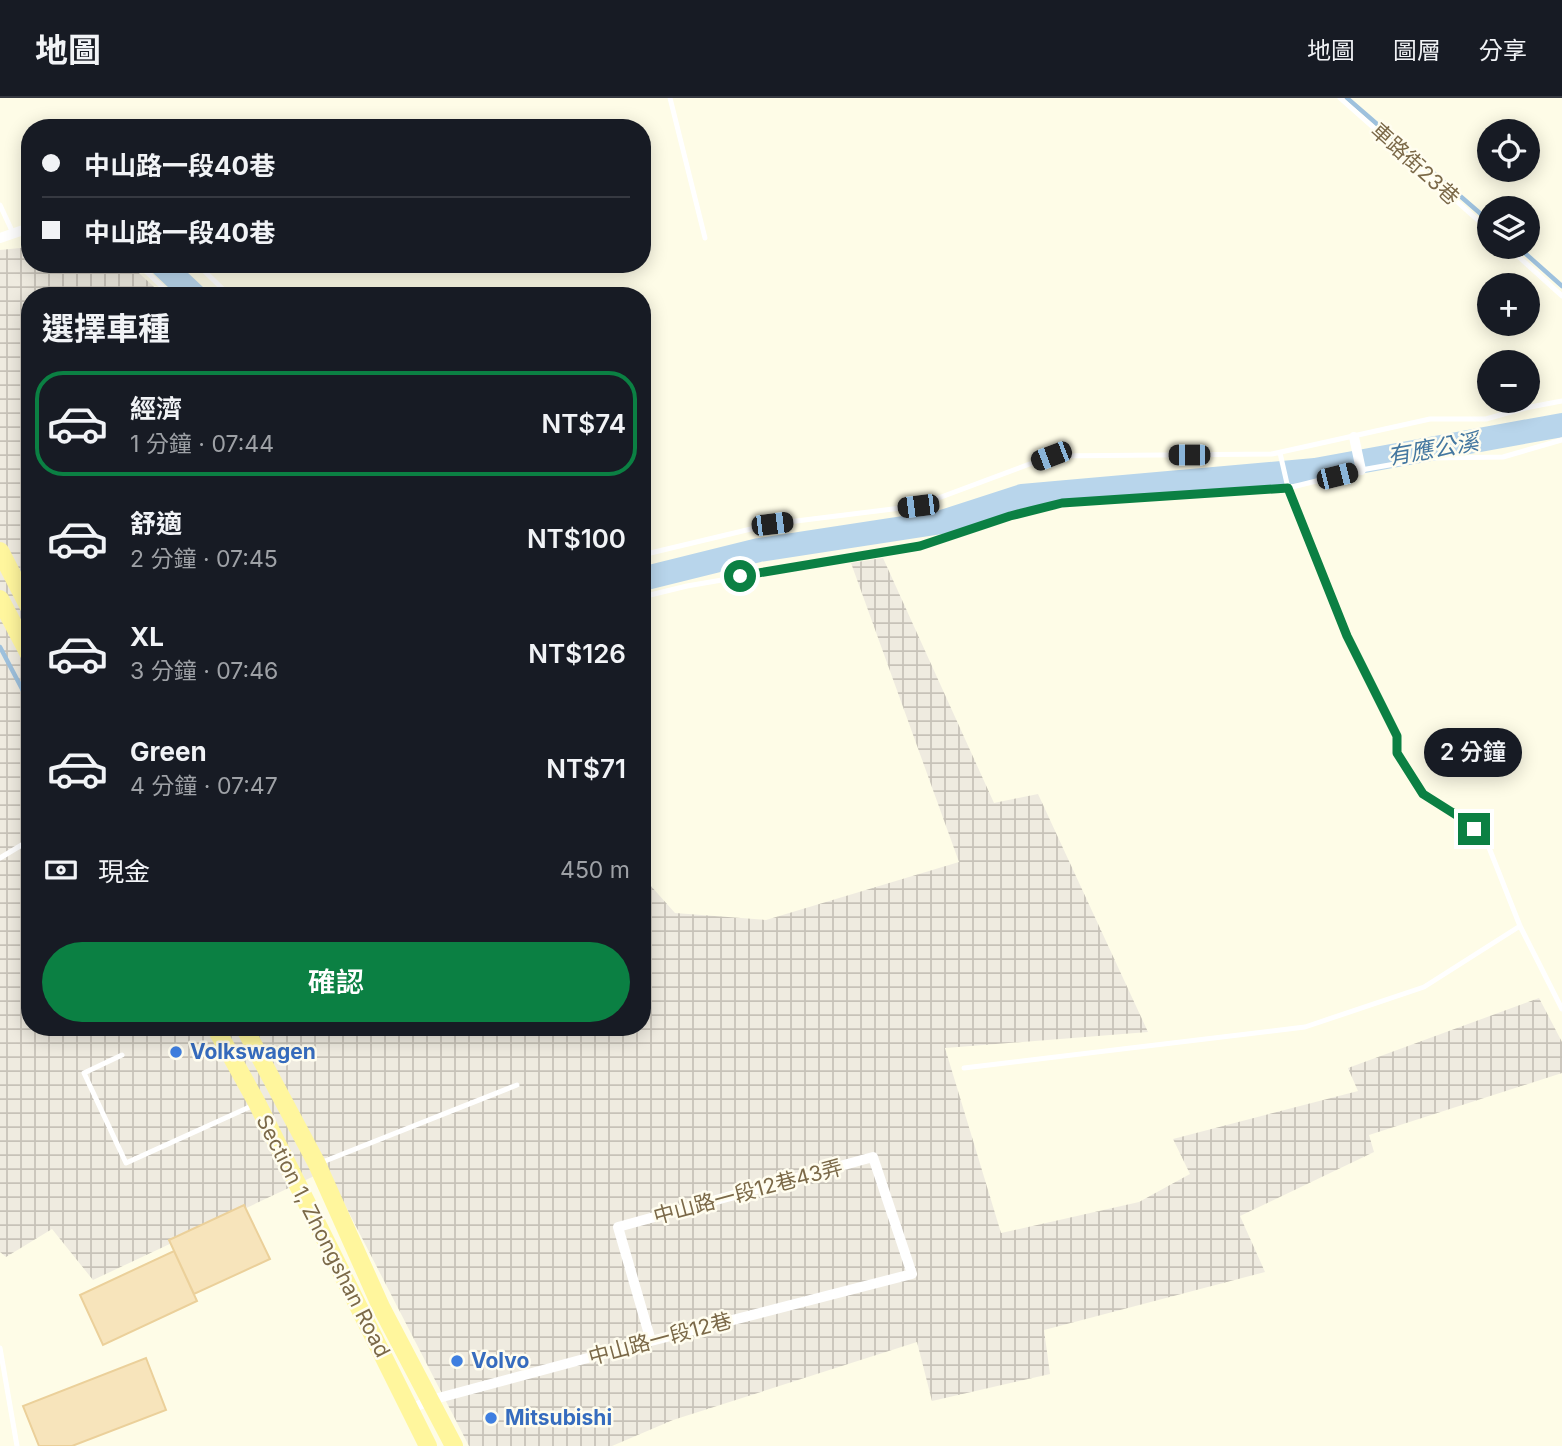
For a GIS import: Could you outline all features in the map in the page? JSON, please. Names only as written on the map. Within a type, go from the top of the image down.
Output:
[{"type":"main road","points":[[0,551],[21,592]]},
{"type":"main road","points":[[0,598],[21,639]]},
{"type":"main road","name":"Section 1, Zhongshan Road","points":[[220,1036],[257,1103],[428,1446]]},
{"type":"main road","name":"Section 1, Zhongshan Road","points":[[249,1036],[317,1164],[381,1307],[454,1446]]},
{"type":"street","points":[[0,238],[21,230]]},
{"type":"street","points":[[1354,437],[1361,470]]},
{"type":"street","name":"中山路一段12巷43弄","points":[[651,1341],[618,1227],[873,1157],[912,1274]]},
{"type":"street","name":"中山路一段12巷","points":[[410,1409],[651,1341],[912,1274]]},
{"type":"lane","points":[[670,98],[705,238]]},
{"type":"lane","name":"車路街23巷","points":[[1340,98],[1477,219]]},
{"type":"lane","points":[[0,205],[13,233]]},
{"type":"lane","points":[[1521,259],[1562,296]]},
{"type":"lane","points":[[148,273],[162,287]]},
{"type":"lane","points":[[206,273],[221,287]]},
{"type":"lane","points":[[651,553],[772,524],[918,506],[1051,456],[1272,454],[1430,419],[1486,419],[1562,401]]},
{"type":"lane","points":[[651,595],[687,586],[920,546],[1010,516],[1062,503],[1288,488],[1361,470],[1429,458],[1503,457],[1562,440]]},
{"type":"lane","points":[[1280,453],[1288,488],[1347,636],[1397,736],[1397,753],[1423,794],[1461,818],[1486,840],[1520,926],[1562,1009]]},
{"type":"lane","points":[[0,858],[21,845]]},
{"type":"lane","points":[[964,1068],[1305,1027],[1424,987],[1520,926]]},
{"type":"lane","points":[[122,1055],[84,1073],[126,1163],[257,1103]]},
{"type":"lane","points":[[317,1164],[517,1085]]},
{"type":"lane","points":[[0,1348],[17,1446]]},
{"type":"shaded area","points":[[21,248],[21,273],[139,273],[154,287],[21,287],[21,1036],[651,1036],[651,886],[675,913],[766,920],[959,862],[851,563],[883,558],[994,803],[1038,794],[1148,1032],[945,1048],[1001,1233],[1139,1202],[1190,1174],[1173,1139],[1358,1091],[1348,1068],[1539,998],[1562,1042],[1562,1073],[1369,1135],[1374,1152],[1240,1216],[1265,1272],[1044,1330],[1050,1374],[932,1401],[917,1342],[673,1420],[612,1446],[469,1446],[327,1170],[93,1280],[52,1229],[6,1257],[0,1252],[0,250]]},
{"type":"building","points":[[244,1205],[270,1259],[194,1294],[169,1240]]},
{"type":"building","points":[[174,1251],[197,1301],[103,1345],[80,1295]]},
{"type":"building","points":[[146,1358],[166,1410],[72,1446],[39,1446],[23,1406]]},
{"type":"waterway","points":[[1347,98],[1477,211]]},
{"type":"waterway","points":[[1532,259],[1562,286]]},
{"type":"waterway","name":"有應公溪","points":[[171,273],[185,287]]},
{"type":"waterway","name":"有應公溪","points":[[651,577],[759,550],[942,522],[1022,496],[1315,470],[1562,425]]},
{"type":"waterway","points":[[0,647],[21,687]]},
{"type":"place","name":"Volkswagen","points":[[176,1052]]},
{"type":"place","name":"Volvo","points":[[457,1361]]},
{"type":"place","name":"Mitsubishi","points":[[491,1418]]},
{"type":"route","points":[[740,576],[920,546],[1010,516],[1062,503],[1288,488],[1347,636],[1397,736],[1397,753],[1423,794],[1474,829]]}]
